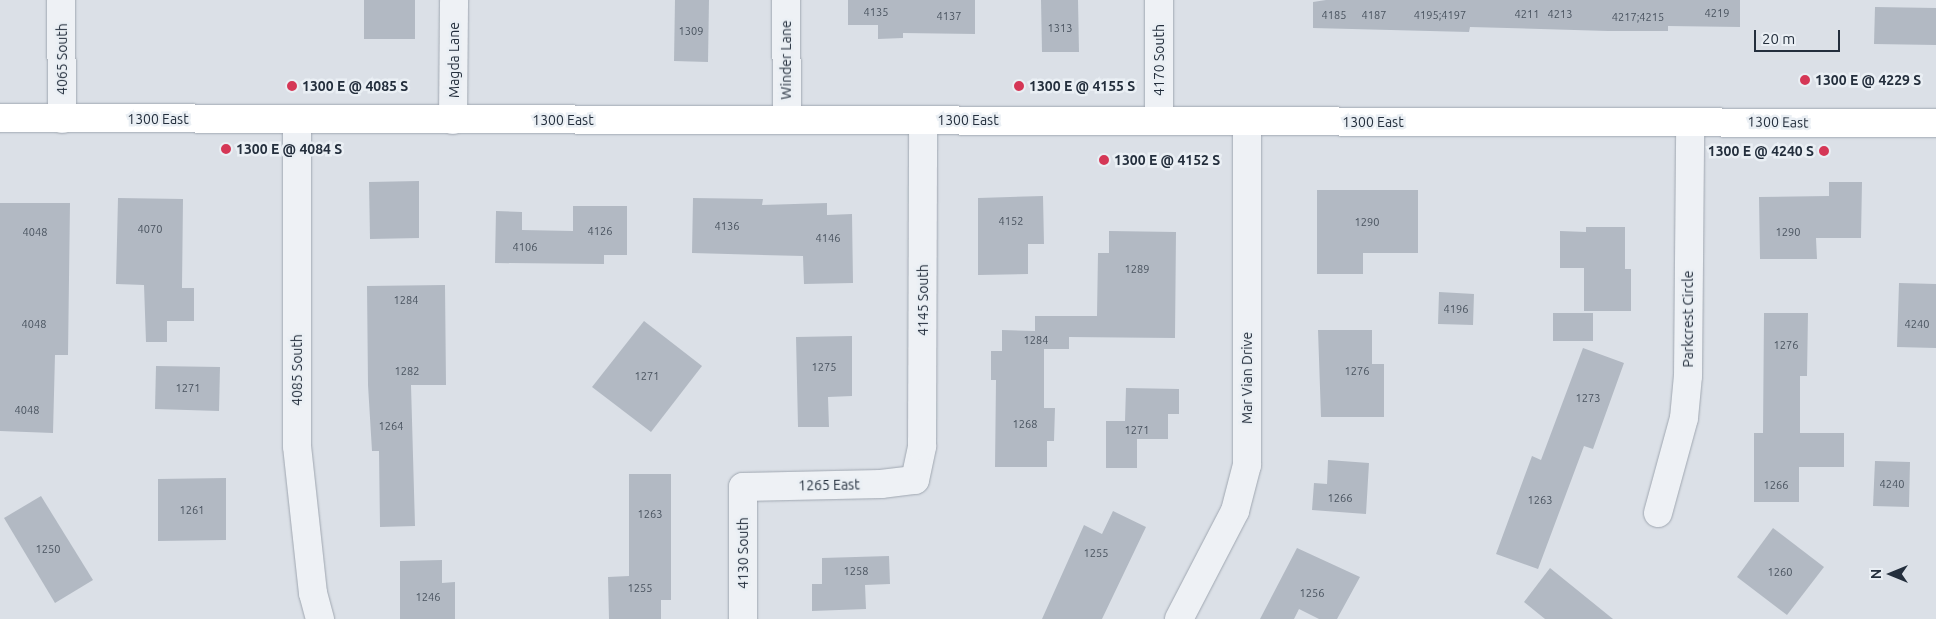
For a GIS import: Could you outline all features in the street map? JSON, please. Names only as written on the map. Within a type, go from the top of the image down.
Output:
[{"type":"main road","name":"1300 East","points":[[0,118],[1936,123]]},
{"type":"street","name":"4065 South","points":[[61,0],[62,119]]},
{"type":"street","name":"Magda Lane","points":[[453,120],[454,0]]},
{"type":"street","name":"Winder Lane","points":[[786,0],[787,120]]},
{"type":"street","name":"4170 South","points":[[1159,0],[1159,121]]},
{"type":"street","name":"4085 South","points":[[297,120],[297,446],[311,584],[320,619]]},
{"type":"street","name":"4145 South","points":[[915,480],[922,446],[923,120]]},
{"type":"street","name":"Mar Vian Drive","points":[[1179,619],[1235,511],[1247,465],[1247,122]]},
{"type":"street","name":"Parkcrest Circle","points":[[1658,513],[1684,418],[1688,376],[1690,122]]},
{"type":"street","name":"1265 East","points":[[743,487],[882,484],[915,480]]},
{"type":"street","name":"4130 South","points":[[743,487],[743,619]]},
{"type":"building","points":[[364,0],[415,0],[415,39],[364,39]]},
{"type":"building","points":[[675,0],[709,0],[708,62],[674,61]]},
{"type":"building","points":[[848,0],[975,0],[975,34],[903,33],[903,38],[878,39],[878,25],[848,25]]},
{"type":"building","points":[[1041,0],[1078,0],[1079,52],[1042,52]]},
{"type":"building","points":[[1326,0],[1740,0],[1740,27],[1668,26],[1668,31],[1608,31],[1470,27],[1469,32],[1313,28],[1313,2]]},
{"type":"building","points":[[1875,7],[1936,8],[1936,45],[1874,44]]},
{"type":"building","points":[[419,181],[419,238],[370,239],[369,182]]},
{"type":"building","points":[[1829,182],[1862,182],[1861,238],[1816,238],[1817,259],[1760,259],[1759,197],[1829,196]]},
{"type":"building","points":[[1317,190],[1418,190],[1418,253],[1363,253],[1363,274],[1317,274]]},
{"type":"building","points":[[1043,196],[1044,244],[1028,244],[1028,274],[978,275],[978,198]]},
{"type":"building","points":[[118,198],[183,199],[182,288],[194,288],[194,321],[167,321],[167,342],[146,342],[144,285],[116,284]]},
{"type":"building","points":[[693,198],[763,199],[762,205],[827,203],[827,215],[852,214],[853,283],[804,284],[803,256],[692,253]]},
{"type":"building","points":[[0,203],[70,203],[68,355],[55,355],[53,433],[0,431]]},
{"type":"building","points":[[573,206],[627,206],[627,255],[604,255],[604,264],[495,263],[496,211],[522,212],[522,230],[573,231]]},
{"type":"building","points":[[1586,227],[1625,227],[1625,269],[1631,269],[1631,311],[1584,311],[1584,268],[1560,268],[1560,231],[1586,232]]},
{"type":"building","points":[[1109,231],[1176,232],[1175,338],[1069,337],[1069,349],[1044,349],[1044,408],[1055,408],[1054,441],[1047,441],[1047,467],[995,467],[996,380],[991,380],[991,351],[1002,351],[1002,330],[1035,331],[1035,316],[1097,316],[1098,253],[1109,253]]},
{"type":"building","points":[[1899,283],[1936,284],[1936,348],[1897,347]]},
{"type":"building","points":[[445,285],[446,385],[411,385],[415,526],[380,527],[379,451],[372,451],[368,385],[367,286]]},
{"type":"building","points":[[1439,292],[1474,294],[1473,325],[1438,324]]},
{"type":"building","points":[[1553,313],[1593,313],[1593,341],[1553,341]]},
{"type":"building","points":[[1764,313],[1808,313],[1807,376],[1800,376],[1800,433],[1844,433],[1844,467],[1799,467],[1799,502],[1754,502],[1754,433],[1763,433]]},
{"type":"building","points":[[644,321],[702,366],[651,432],[592,387]]},
{"type":"building","points":[[1318,330],[1372,330],[1372,364],[1384,364],[1384,417],[1321,417]]},
{"type":"building","points":[[852,336],[852,396],[828,397],[829,427],[798,427],[796,337]]},
{"type":"building","points":[[1583,348],[1624,363],[1593,449],[1584,446],[1538,569],[1496,554],[1532,456],[1541,460]]},
{"type":"building","points":[[156,366],[220,367],[219,411],[155,409]]},
{"type":"building","points":[[1126,388],[1179,389],[1179,414],[1168,414],[1168,439],[1137,439],[1137,468],[1106,468],[1106,421],[1125,421]]},
{"type":"building","points":[[1328,460],[1369,463],[1366,514],[1312,510],[1314,483],[1327,484]]},
{"type":"building","points":[[1875,461],[1910,462],[1909,507],[1873,506]]},
{"type":"building","points":[[629,474],[671,474],[671,600],[661,600],[661,619],[609,619],[608,577],[629,576]]},
{"type":"building","points":[[226,478],[226,540],[158,541],[158,479]]},
{"type":"building","points":[[41,496],[93,580],[55,603],[4,518]]},
{"type":"building","points":[[1113,511],[1146,527],[1102,619],[1042,619],[1084,525],[1102,534]]},
{"type":"building","points":[[1773,528],[1824,567],[1787,615],[1737,577]]},
{"type":"building","points":[[1297,548],[1360,577],[1337,619],[1319,619],[1299,609],[1294,619],[1260,619]]},
{"type":"building","points":[[889,556],[890,584],[865,585],[866,609],[812,611],[812,584],[822,584],[822,558]]},
{"type":"building","points":[[442,560],[442,583],[455,582],[455,619],[400,619],[400,561]]},
{"type":"building","points":[[1550,568],[1613,619],[1545,619],[1524,602]]},
{"type":"place","name":"1300 E @ 4229 S","points":[[1805,80]]},
{"type":"place","name":"1300 E @ 4085 S","points":[[292,86]]},
{"type":"place","name":"1300 E @ 4155 S","points":[[1019,86]]},
{"type":"place","name":"1300 E @ 4084 S","points":[[226,149]]},
{"type":"place","name":"1300 E @ 4240 S","points":[[1824,151]]},
{"type":"place","name":"1300 E @ 4152 S","points":[[1104,160]]}]
